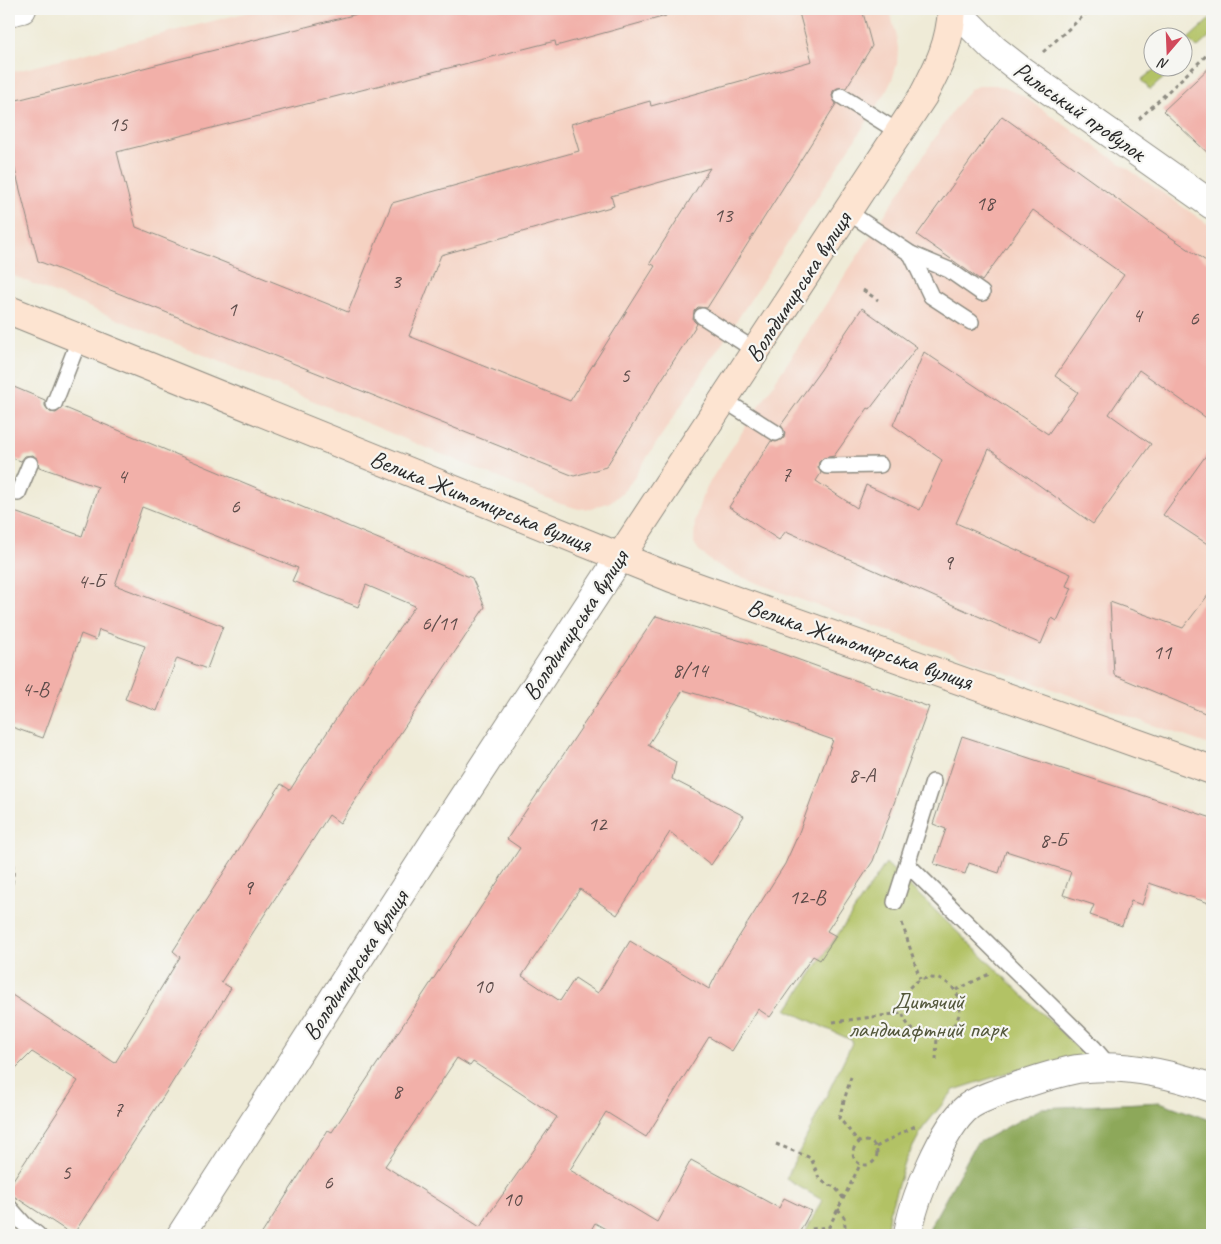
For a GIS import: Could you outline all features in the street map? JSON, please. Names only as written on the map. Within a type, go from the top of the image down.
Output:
[{"type":"main road","name":"Володимирська вулиця","points":[[620,556],[923,96],[940,64],[951,30],[953,9]]},
{"type":"main road","name":"Велика Житомирська вулиця","points":[[9,310],[79,340],[672,578],[1212,770]]},
{"type":"street","points":[[9,12],[22,9]]},
{"type":"street","name":"Рильський провулок","points":[[953,9],[994,49],[1022,71],[1212,204]]},
{"type":"street","name":"Володимирська вулиця","points":[[181,1235],[620,556]]},
{"type":"street","points":[[908,1235],[916,1199],[933,1161],[958,1116],[970,1106],[988,1097],[1045,1077],[1077,1069],[1110,1067],[1156,1074],[1212,1088]]},
{"type":"lane","points":[[841,96],[900,133]]},
{"type":"lane","points":[[848,212],[911,254],[949,270],[982,293]]},
{"type":"lane","points":[[911,254],[932,296],[971,322]]},
{"type":"lane","points":[[702,316],[756,351]]},
{"type":"lane","points":[[54,404],[79,340]]},
{"type":"lane","points":[[724,400],[776,433]]},
{"type":"lane","points":[[18,493],[30,464]]},
{"type":"lane","points":[[827,466],[880,466]]},
{"type":"lane","points":[[895,902],[933,782]]},
{"type":"lane","points":[[907,864],[1094,1048],[1110,1067]]},
{"type":"lane","points":[[9,1207],[24,1224],[38,1235]]},
{"type":"path","points":[[1038,55],[1091,9]]},
{"type":"path","points":[[1134,122],[1212,50]]},
{"type":"path","points":[[863,290],[878,300]]},
{"type":"path","points":[[9,848],[13,860],[12,884],[9,894]]},
{"type":"path","points":[[895,902],[920,979]]},
{"type":"path","points":[[956,990],[1009,964]]},
{"type":"path","points":[[920,979],[944,980],[956,990],[960,1001],[960,1012],[956,1023],[948,1031],[937,1036],[920,1034],[912,1029],[906,1022],[903,1014],[902,1003],[905,993],[911,985],[920,979]]},
{"type":"path","points":[[833,1022],[903,1014]]},
{"type":"path","points":[[936,1060],[937,1036]]},
{"type":"path","points":[[851,1078],[839,1118],[859,1142]]},
{"type":"path","points":[[869,1141],[876,1147],[877,1157],[870,1165],[860,1165],[853,1159],[852,1149],[859,1142],[869,1141]]},
{"type":"path","points":[[776,1144],[811,1158],[819,1178],[826,1184],[835,1187],[844,1199]]},
{"type":"path","points":[[825,1235],[860,1165]]},
{"type":"path","points":[[838,1210],[844,1217],[846,1235]]},
{"type":"path","points":[[807,1235],[811,1229],[829,1227]]},
{"type":"shaded area","points":[[260,9],[889,9],[896,34],[897,64],[885,94],[631,482],[621,494],[610,502],[593,508],[579,509],[561,504],[9,274],[9,73]]},
{"type":"shaded area","points":[[982,85],[996,85],[1020,94],[1212,227],[1212,746],[799,599],[734,574],[712,562],[700,552],[694,543],[695,520],[702,497],[712,478],[950,115],[970,89]]},
{"type":"green space","points":[[1212,17],[1212,34],[1197,48],[1194,45],[1194,34]]},
{"type":"green space","points":[[1144,78],[1164,78],[1150,90],[1141,80]]},
{"type":"green space","name":"Дитячий ландшафтний парк","points":[[886,863],[1090,1060],[1013,1071],[954,1090],[923,1128],[906,1160],[889,1213],[886,1235],[804,1235],[822,1200],[786,1179],[853,1041],[787,1010]]},
{"type":"green space","points":[[1160,1102],[1212,1121],[1212,1235],[930,1235],[930,1227],[976,1144],[1042,1108]]},
{"type":"building","points":[[377,9],[665,9],[666,16],[556,46],[555,41],[117,152],[136,227],[348,312],[392,203],[579,151],[571,124],[650,101],[651,106],[812,61],[798,9],[862,9],[872,46],[846,88],[837,88],[833,91],[832,96],[836,104],[707,308],[698,307],[694,311],[693,320],[697,324],[606,467],[574,476],[38,261],[9,146],[9,102]],"holes":[[[710,168],[650,263],[655,266],[570,401],[409,336],[441,255],[614,206],[611,196]]]},
{"type":"building","points":[[1212,65],[1212,157],[1163,111]]},
{"type":"building","points":[[1002,116],[1157,228],[1212,265],[1212,422],[1139,370],[1109,414],[1151,444],[1093,524],[989,449],[956,523],[1071,574],[1066,586],[1072,588],[1057,621],[1052,618],[1041,644],[786,531],[779,540],[729,507],[771,441],[776,442],[784,438],[785,433],[781,425],[862,308],[917,347],[870,409],[868,408],[834,456],[823,458],[819,462],[818,467],[821,473],[816,481],[857,508],[866,485],[920,510],[942,460],[893,425],[924,352],[1048,434],[1078,392],[1055,376],[1124,275],[1033,210],[982,281],[917,235]]},
{"type":"building","points":[[9,385],[45,400],[45,406],[50,412],[56,413],[63,407],[472,578],[485,607],[340,823],[329,815],[221,982],[231,988],[165,1094],[73,1235],[9,1193],[9,1186],[78,1081],[32,1052],[9,1075],[9,993],[115,1063],[180,957],[173,951],[281,784],[290,790],[335,720],[415,606],[366,585],[358,607],[292,581],[298,568],[142,507],[115,585],[223,626],[207,669],[177,658],[157,711],[125,699],[145,646],[99,630],[96,640],[81,634],[43,738],[9,726],[9,510],[82,536],[98,487],[39,467],[38,459],[33,455],[25,456],[21,461],[9,457]]},
{"type":"building","points":[[1212,447],[1212,547],[1163,515]]},
{"type":"building","points":[[1212,590],[1212,716],[1114,675],[1110,602],[1183,628]]},
{"type":"building","points":[[656,616],[769,649],[929,707],[873,861],[827,931],[836,936],[820,960],[813,956],[770,1017],[758,1009],[732,1051],[709,1037],[646,1137],[606,1112],[570,1170],[657,1222],[691,1160],[779,1208],[784,1198],[811,1211],[798,1235],[616,1235],[595,1223],[588,1235],[261,1235],[328,1130],[332,1132],[520,848],[507,839]],"holes":[[[683,690],[746,709],[833,740],[798,835],[785,864],[723,962],[709,989],[630,941],[598,993],[575,978],[560,1001],[522,976],[580,889],[617,915],[670,832],[711,865],[744,816],[672,779],[676,762],[648,745]],[[457,1058],[470,1066],[473,1062],[557,1117],[480,1227],[385,1166]]]},
{"type":"building","points":[[962,736],[1212,818],[1212,904],[1149,883],[1142,905],[1131,901],[1122,926],[1090,915],[1094,905],[1063,895],[1071,872],[1006,851],[999,873],[969,863],[965,874],[934,864],[946,829],[933,824]]}]
